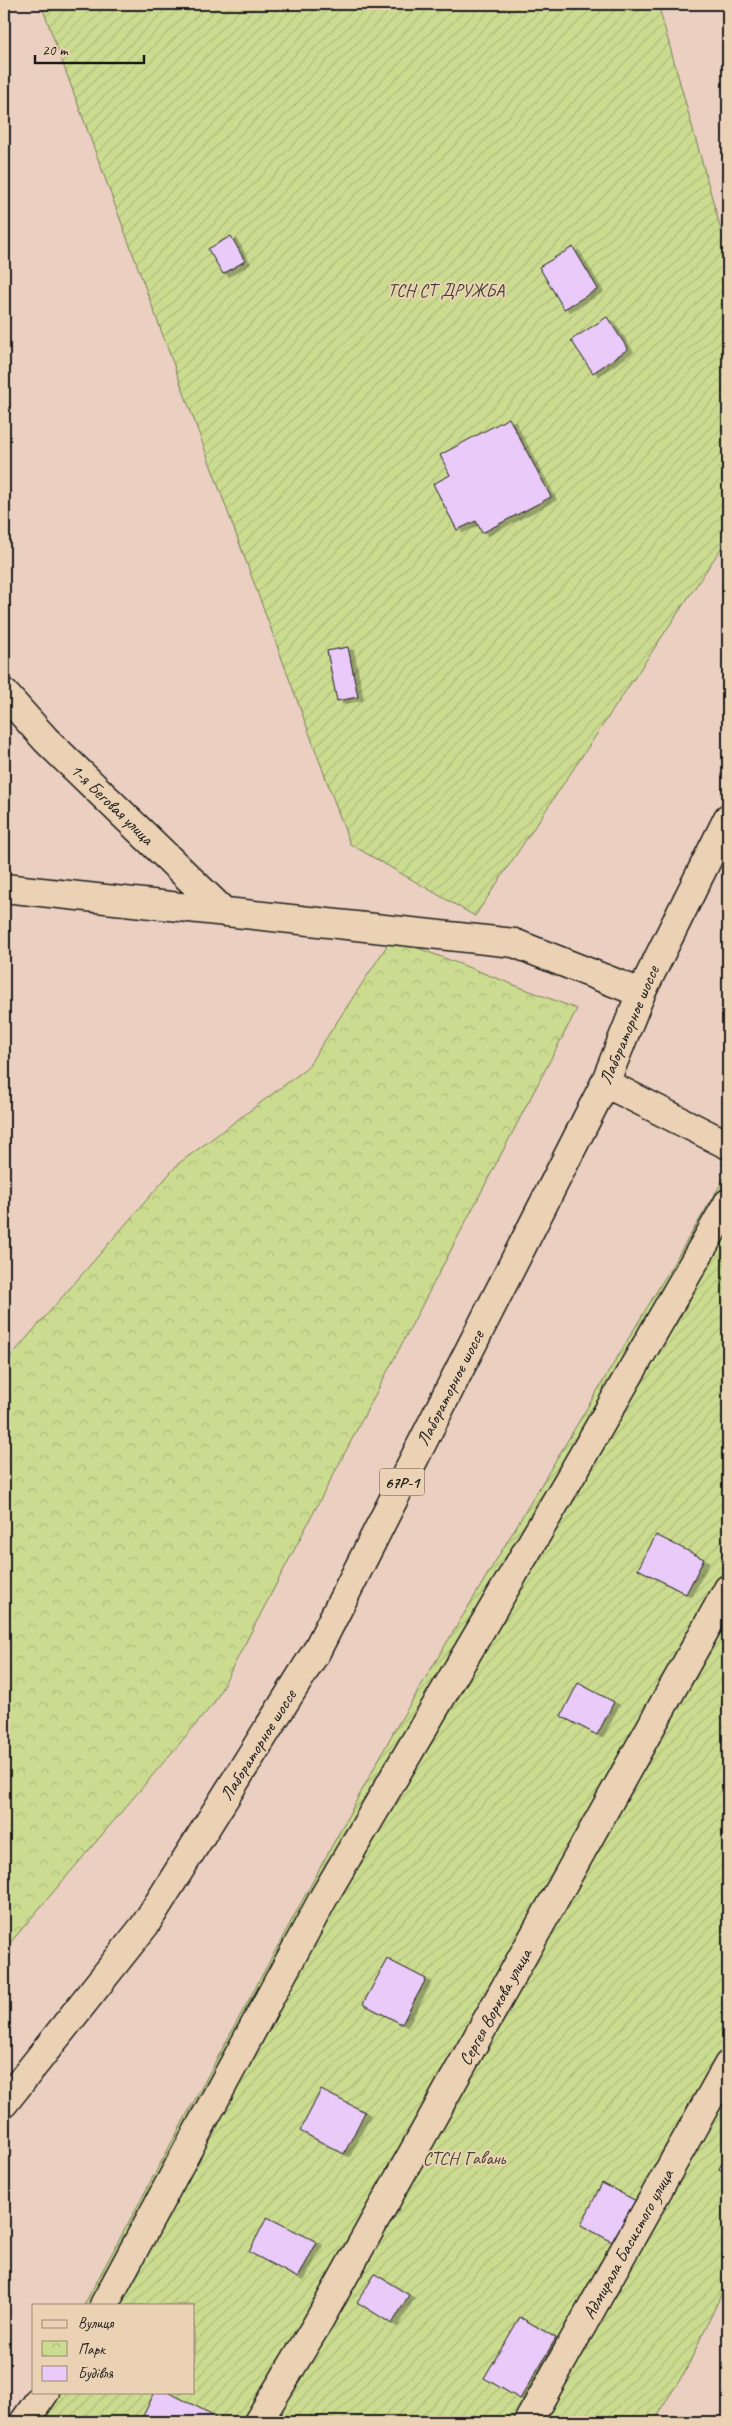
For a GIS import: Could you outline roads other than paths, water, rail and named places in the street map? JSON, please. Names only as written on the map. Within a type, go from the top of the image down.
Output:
[{"type":"street","name":"1-я Беговая улица","points":[[4,693],[46,740],[224,912]]},
{"type":"street","name":"Лабораторное шоссе","points":[[4,2103],[145,1925],[316,1652],[605,1083],[641,993],[728,818]]},
{"type":"street","points":[[4,888],[514,943],[641,993]]},
{"type":"street","points":[[605,1083],[728,1146]]},
{"type":"street","points":[[105,2304],[325,1895],[728,1203]]},
{"type":"street","name":"Сергея Воркова улица","points":[[258,2422],[325,2309],[728,1589]]},
{"type":"street","name":"Адмирала Басистого улица","points":[[528,2422],[728,2065]]},
{"type":"street","points":[[24,2422],[44,2394]]},
{"type":"park label","name":"ТСН СТ ДРУЖБА","points":[[446,290]]},
{"type":"park label","name":"СТСН Гавань","points":[[464,2158]]}]
